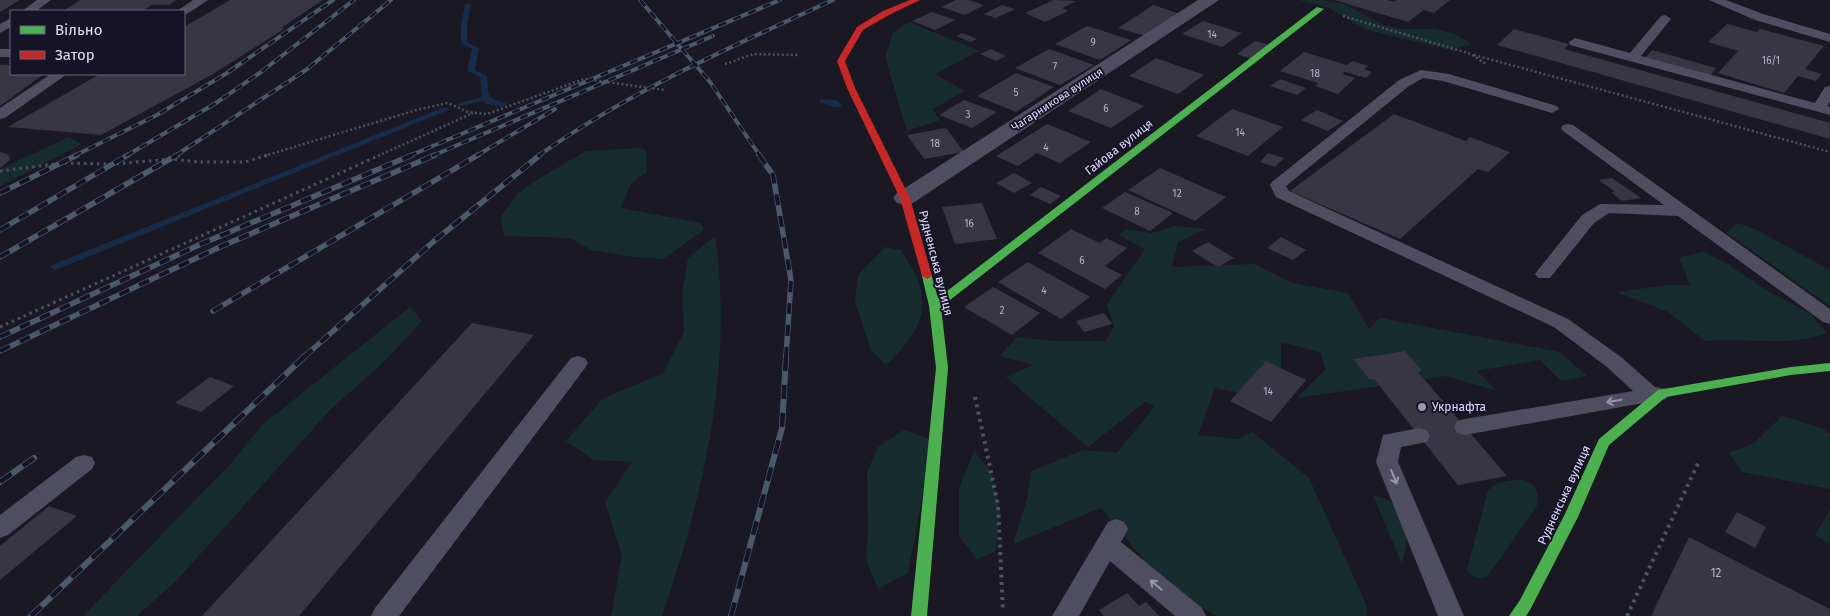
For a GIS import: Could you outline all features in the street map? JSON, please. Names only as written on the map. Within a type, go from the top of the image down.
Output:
[{"type":"street","name":"Рудненська вулиця","points":[[916,0],[886,13],[860,29],[841,61],[851,88],[905,198],[935,306],[942,368],[919,616]]},
{"type":"street","name":"Чагарникова вулиця","points":[[905,198],[1210,0]]},
{"type":"street","name":"Гайова вулиця","points":[[935,306],[1320,9]]},
{"type":"street","points":[[1656,394],[1791,371],[1830,367]]},
{"type":"street","name":"Рудненська вулиця","points":[[1517,616],[1571,517],[1604,442],[1656,394]]},
{"type":"lane","points":[[30,10],[45,0]]},
{"type":"lane","points":[[185,10],[202,0]]},
{"type":"lane","points":[[1715,0],[1759,17],[1830,38]]},
{"type":"lane","points":[[1633,57],[1665,19]]},
{"type":"lane","points":[[1575,42],[1824,109],[1830,90]]},
{"type":"lane","points":[[1552,108],[1444,77],[1421,74],[1404,83],[1278,185],[1282,194],[1561,323],[1656,394]]},
{"type":"lane","points":[[0,115],[59,75]]},
{"type":"lane","points":[[1568,128],[1830,318]]},
{"type":"lane","points":[[1544,274],[1588,219],[1606,208],[1680,211]]},
{"type":"lane","points":[[384,616],[578,363]]},
{"type":"lane","points":[[1465,427],[1656,394]]},
{"type":"lane","points":[[1419,436],[1392,440],[1387,462],[1451,616]]},
{"type":"lane","points":[[0,528],[84,463]]},
{"type":"lane","points":[[1068,614],[1112,536],[1193,616]]},
{"type":"path","points":[[725,64],[754,54],[798,55]]},
{"type":"path","points":[[1471,54],[1830,152]]},
{"type":"path","points":[[0,171],[63,163],[114,164],[171,159],[198,162],[244,162],[420,109],[448,104],[459,110],[487,114],[584,78],[665,90]]},
{"type":"path","points":[[0,327],[474,113]]},
{"type":"path","points":[[1627,616],[1699,461]]},
{"type":"path","points":[[998,505],[1003,611]]},
{"type":"green space","points":[[1299,0],[1320,0],[1344,4],[1382,24],[1398,29],[1435,29],[1455,34],[1472,44],[1452,50],[1367,30],[1327,7]]},
{"type":"green space","points":[[909,22],[979,51],[935,74],[965,91],[933,109],[940,120],[907,131],[885,57],[893,33]]},
{"type":"green space","points":[[69,137],[82,144],[0,186],[0,169]]},
{"type":"green space","points":[[639,148],[646,150],[647,172],[631,183],[621,208],[701,223],[704,230],[663,259],[634,257],[591,250],[570,238],[504,236],[501,216],[517,194],[535,181],[586,151]]},
{"type":"green space","points":[[1738,223],[1757,230],[1830,270],[1830,306],[1726,232]]},
{"type":"green space","points":[[1175,226],[1206,229],[1178,242],[1172,267],[1254,264],[1292,283],[1348,293],[1369,329],[1380,318],[1560,352],[1587,376],[1561,381],[1540,360],[1477,371],[1497,391],[1446,376],[1425,379],[1418,372],[1421,371],[1401,351],[1354,359],[1369,379],[1374,379],[1380,386],[1297,398],[1326,369],[1320,352],[1281,342],[1281,374],[1261,398],[1215,388],[1198,435],[1239,439],[1252,432],[1309,478],[1366,604],[1367,616],[1217,616],[1166,587],[1101,508],[1013,544],[1027,499],[1031,471],[1083,450],[1117,453],[1155,406],[1145,402],[1088,447],[1006,377],[1034,365],[999,356],[1017,337],[1052,341],[1105,341],[1114,327],[1107,304],[1145,249],[1118,235],[1126,229],[1152,233]]},
{"type":"green space","points":[[715,236],[720,285],[721,333],[718,381],[711,429],[691,523],[662,616],[611,616],[622,556],[605,502],[632,462],[594,460],[566,441],[602,399],[663,373],[684,332],[682,293],[688,258]]},
{"type":"green space","points":[[885,247],[900,250],[919,283],[922,297],[922,311],[918,324],[911,337],[886,365],[871,350],[855,302],[858,275]]},
{"type":"green space","points":[[1704,252],[1726,263],[1769,292],[1810,313],[1827,333],[1797,340],[1782,341],[1705,341],[1668,312],[1617,292],[1668,285],[1690,285],[1679,257]]},
{"type":"green space","points":[[410,307],[422,321],[385,361],[331,409],[178,579],[137,616],[83,616],[234,460],[262,425]]},
{"type":"green space","points":[[1782,416],[1821,428],[1830,434],[1830,489],[1742,472],[1729,453],[1754,443]]},
{"type":"green space","points":[[904,430],[933,440],[908,573],[878,589],[866,559],[868,529],[867,472],[878,447]]},
{"type":"green space","points":[[974,451],[990,470],[1000,511],[995,552],[977,559],[959,536],[959,489]]},
{"type":"green space","points":[[1521,479],[1535,486],[1538,496],[1537,506],[1487,577],[1478,578],[1471,575],[1467,570],[1488,490],[1497,483]]},
{"type":"green space","points":[[1373,495],[1389,500],[1410,523],[1402,564]]},
{"type":"green space","points":[[1830,510],[1830,544],[1815,535]]},
{"type":"building","points":[[0,0],[20,0],[0,12]]},
{"type":"building","points":[[80,0],[176,0],[169,5],[151,5],[144,10],[65,10]]},
{"type":"building","points":[[230,0],[323,0],[281,28],[284,29],[213,74],[101,135],[8,127],[98,75],[185,75],[185,26]]},
{"type":"building","points":[[956,0],[968,0],[984,5],[965,15],[941,7]]},
{"type":"building","points":[[1054,0],[1077,1],[1062,8],[1068,11],[1045,22],[1025,13]]},
{"type":"building","points":[[1334,0],[1386,0],[1394,2],[1397,0],[1450,0],[1434,13],[1424,10],[1408,22]]},
{"type":"building","points":[[1002,5],[1015,9],[996,18],[984,14]]},
{"type":"building","points":[[1153,5],[1180,14],[1145,36],[1118,28],[1136,16],[1154,22],[1137,16]]},
{"type":"building","points":[[932,12],[955,20],[935,30],[912,21]]},
{"type":"building","points":[[1203,21],[1242,33],[1222,47],[1182,34]]},
{"type":"building","points":[[1727,24],[1757,32],[1760,29],[1824,46],[1805,69],[1822,74],[1816,81],[1798,76],[1784,93],[1718,73],[1738,51],[1708,42]]},
{"type":"building","points":[[1087,26],[1131,40],[1100,60],[1055,44]]},
{"type":"building","points":[[1514,29],[1569,44],[1564,49],[1830,123],[1830,139],[1497,45]]},
{"type":"building","points":[[962,33],[977,39],[971,42],[956,36]]},
{"type":"building","points":[[1255,41],[1270,45],[1251,59],[1237,54]]},
{"type":"building","points":[[991,49],[1006,56],[996,61],[980,54]]},
{"type":"building","points":[[1049,49],[1094,65],[1060,85],[1015,68]]},
{"type":"building","points":[[1652,50],[1716,68],[1710,76],[1645,58]]},
{"type":"building","points":[[1304,52],[1347,65],[1352,61],[1368,66],[1364,69],[1372,72],[1366,78],[1345,72],[1342,74],[1355,78],[1338,94],[1315,86],[1318,83],[1280,71]]},
{"type":"building","points":[[1156,58],[1204,75],[1178,94],[1129,76]]},
{"type":"building","points":[[0,65],[10,65],[10,75],[43,75],[0,106]]},
{"type":"building","points":[[1016,73],[1054,87],[1016,112],[977,96]]},
{"type":"building","points":[[1280,79],[1306,88],[1297,95],[1270,86]]},
{"type":"building","points":[[1101,89],[1144,106],[1111,128],[1068,111]]},
{"type":"building","points":[[964,100],[997,112],[972,128],[939,115]]},
{"type":"building","points":[[1232,109],[1283,127],[1248,156],[1196,136]]},
{"type":"building","points":[[1317,110],[1343,121],[1328,131],[1301,120]]},
{"type":"building","points":[[1394,114],[1466,141],[1470,137],[1510,152],[1488,172],[1478,169],[1400,239],[1290,191]]},
{"type":"building","points":[[1047,124],[1091,142],[1060,163],[1037,153],[1018,166],[996,156]]},
{"type":"building","points":[[946,128],[964,152],[924,159],[907,135]]},
{"type":"building","points":[[0,152],[9,155],[10,160],[0,168]]},
{"type":"building","points":[[1268,153],[1284,158],[1275,167],[1260,162]]},
{"type":"building","points":[[1160,168],[1226,197],[1195,221],[1128,190]]},
{"type":"building","points":[[1014,173],[1032,183],[1014,193],[996,183]]},
{"type":"building","points":[[1612,178],[1641,198],[1622,201],[1611,192],[1615,192],[1599,180]]},
{"type":"building","points":[[1041,187],[1061,196],[1050,204],[1030,195]]},
{"type":"building","points":[[1125,192],[1173,213],[1150,231],[1102,208]]},
{"type":"building","points":[[982,203],[997,239],[955,244],[942,207]]},
{"type":"building","points":[[1071,229],[1100,243],[1106,238],[1127,248],[1105,266],[1122,275],[1105,289],[1038,253]]},
{"type":"building","points":[[1281,237],[1306,250],[1293,260],[1267,248]]},
{"type":"building","points":[[1208,242],[1234,258],[1218,267],[1192,251]]},
{"type":"building","points":[[1028,262],[1090,297],[1061,319],[998,282]]},
{"type":"building","points":[[993,287],[1040,313],[1012,335],[964,307]]},
{"type":"building","points":[[1104,313],[1112,324],[1084,332],[1076,321]]},
{"type":"building","points":[[472,323],[534,335],[299,616],[202,616]]},
{"type":"building","name":"Укрнафта","points":[[1405,351],[1422,371],[1418,372],[1507,476],[1458,485],[1374,379],[1369,379],[1353,359]]},
{"type":"building","points":[[1266,361],[1306,380],[1271,422],[1230,401]]},
{"type":"building","points":[[210,377],[234,386],[201,412],[175,403]]},
{"type":"building","points":[[49,506],[77,516],[0,580],[0,546]]},
{"type":"building","points":[[1737,512],[1766,527],[1755,548],[1725,532]]},
{"type":"building","points":[[1689,537],[1830,609],[1830,616],[1651,616]]},
{"type":"building","points":[[1127,593],[1139,606],[1146,602],[1159,616],[1104,616],[1099,610]]},
{"type":"waterway","points":[[468,5],[464,25],[464,43],[476,48],[471,71],[483,76],[486,98]]},
{"type":"waterway","points":[[460,104],[486,98]]},
{"type":"waterway","points":[[486,98],[490,102],[503,105]]},
{"type":"waterway","points":[[823,101],[833,102],[838,105]]},
{"type":"waterway","points":[[55,267],[445,110]]},
{"type":"railway","points":[[74,156],[157,115],[227,73],[333,0]]},
{"type":"railway","points":[[126,156],[216,103],[261,72],[354,0]]},
{"type":"railway","points":[[175,156],[306,70],[391,0]]},
{"type":"railway","points":[[640,0],[677,43]]},
{"type":"railway","points":[[677,43],[780,0]]},
{"type":"railway","points":[[695,65],[833,0]]},
{"type":"railway","points":[[682,49],[713,36]]},
{"type":"railway","points":[[409,156],[677,43]]},
{"type":"railway","points":[[677,43],[682,49]]},
{"type":"railway","points":[[432,156],[682,49]]},
{"type":"railway","points":[[682,49],[695,65]]},
{"type":"railway","points":[[538,156],[645,90],[695,65]]},
{"type":"railway","points":[[695,65],[710,82],[760,156]]},
{"type":"railway","points":[[476,156],[555,109]]},
{"type":"railway","points":[[0,193],[77,155]]},
{"type":"railway","points":[[0,230],[128,155]]},
{"type":"railway","points":[[0,257],[177,155]]},
{"type":"railway","points":[[0,337],[201,244],[412,155]]},
{"type":"railway","points":[[0,351],[222,246],[435,155]]},
{"type":"railway","points":[[213,311],[478,155]]},
{"type":"railway","points":[[304,357],[433,242],[540,155]]},
{"type":"railway","points":[[759,155],[773,175],[791,280],[786,357]]},
{"type":"railway","points":[[31,616],[305,356]]},
{"type":"railway","points":[[731,616],[782,428],[786,356]]},
{"type":"railway","points":[[0,482],[34,458]]},
{"type":"traffic: fast","points":[[935,306],[1320,9]]},
{"type":"traffic: fast","points":[[919,616],[942,368],[935,306],[927,276]]},
{"type":"traffic: fast","points":[[1517,616],[1525,605],[1571,517],[1604,442],[1662,393],[1791,371],[1830,367]]},
{"type":"traffic: jam","points":[[916,0],[886,13],[860,29],[841,61],[851,88],[905,198],[927,276]]},
{"type":"place","name":"Укрнафта","points":[[1422,407]]}]
